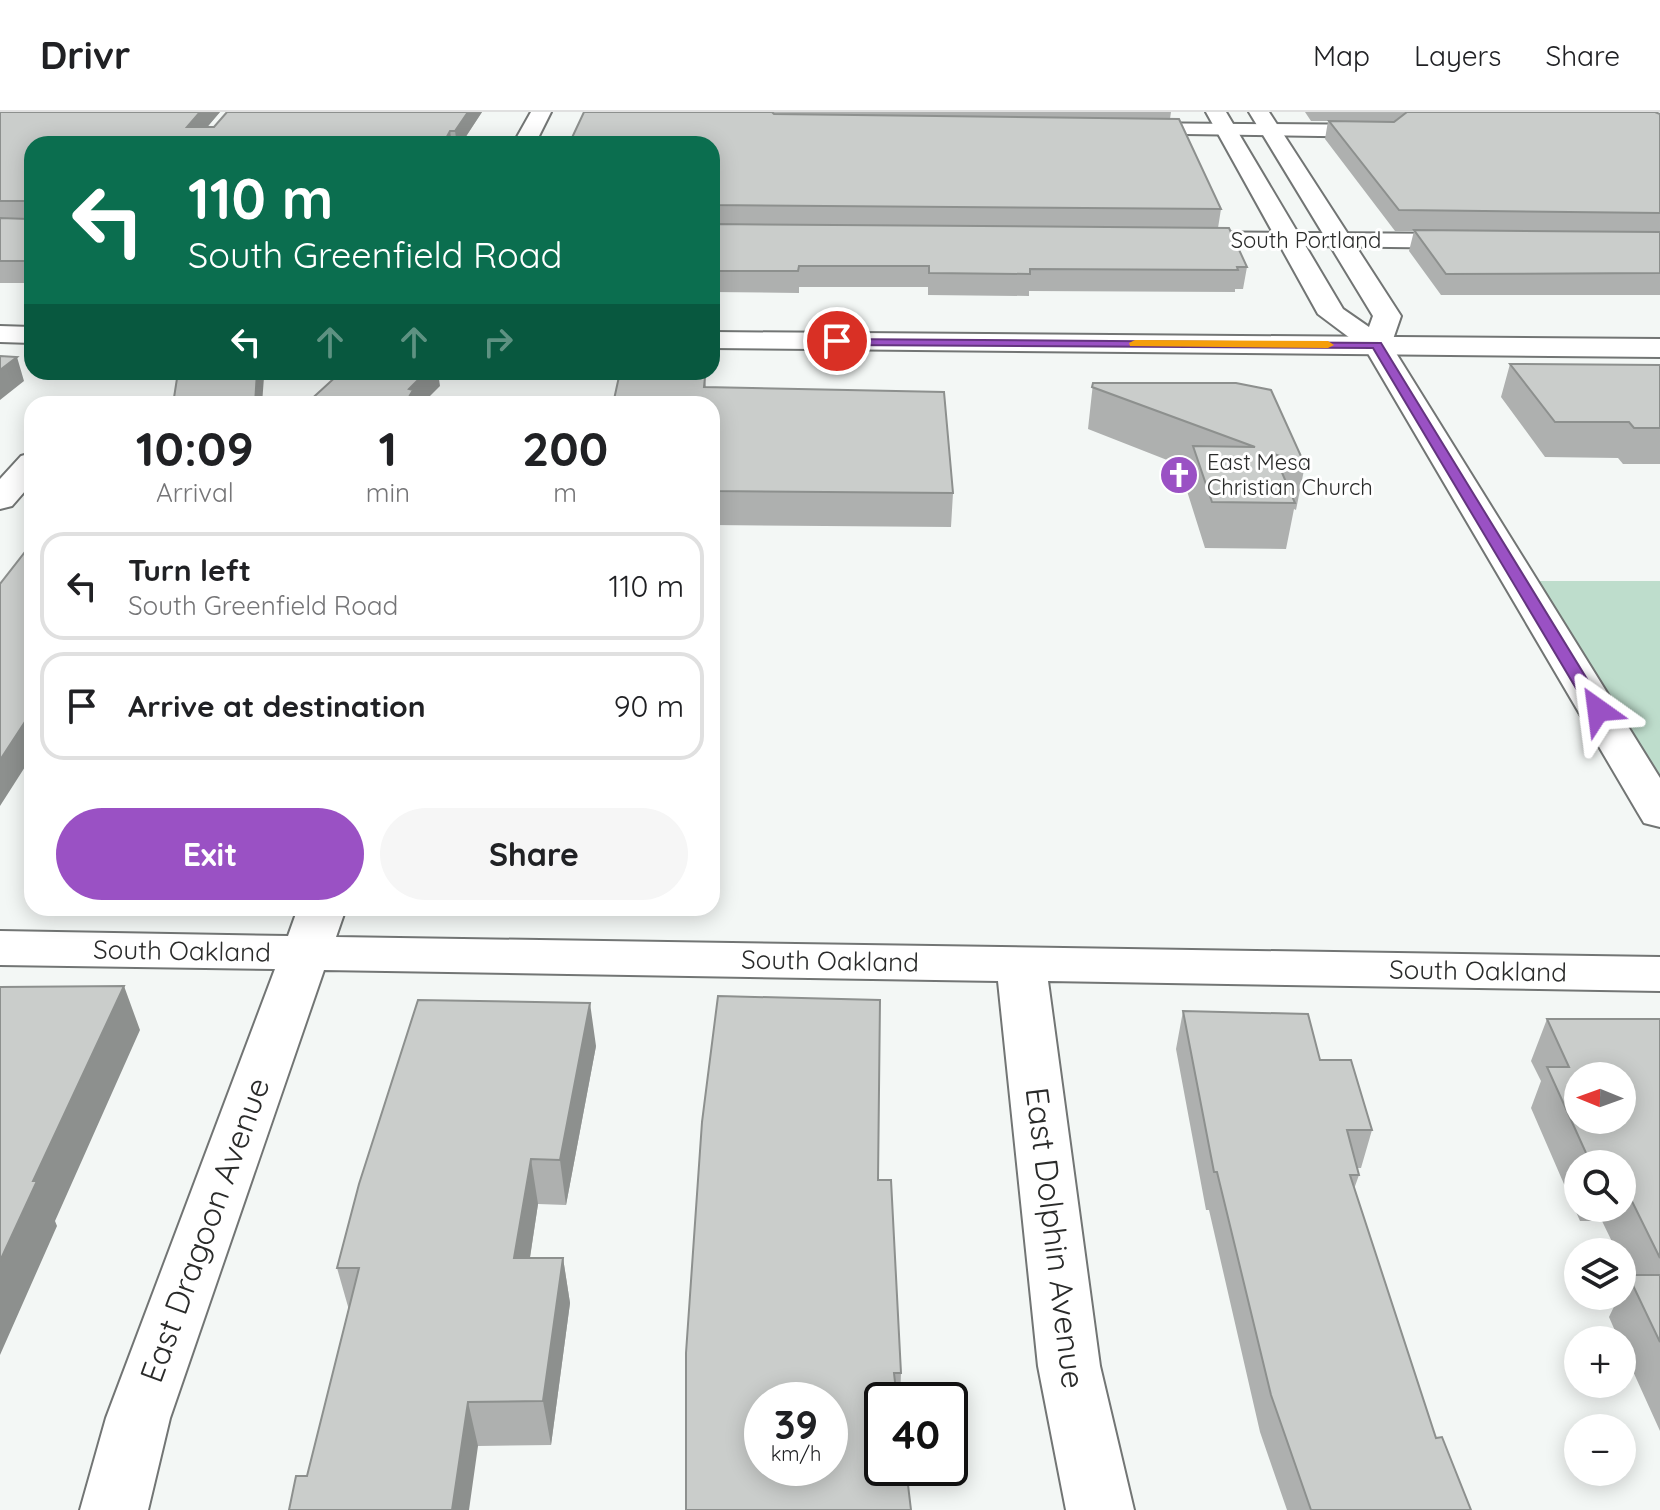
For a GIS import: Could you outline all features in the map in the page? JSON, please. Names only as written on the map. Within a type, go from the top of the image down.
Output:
[{"type":"street","points":[[528,136],[541,112]]},
{"type":"street","points":[[1221,121],[1332,314],[1377,345],[1660,813]]},
{"type":"street","points":[[1265,121],[1387,316],[1377,345]]},
{"type":"street","points":[[1099,129],[1265,121],[1390,131]]},
{"type":"street","name":"South Portland","points":[[1149,239],[1500,242]]},
{"type":"street","points":[[0,334],[24,335]]},
{"type":"street","points":[[720,340],[1660,348]]},
{"type":"street","points":[[0,499],[24,472]]},
{"type":"street","name":"South Oakland","points":[[0,948],[314,930],[1021,964],[1660,974]]},
{"type":"street","name":"East Dragoon Avenue","points":[[114,1510],[138,1418],[314,930]]},
{"type":"street","name":"East Dolphin Avenue","points":[[1021,964],[1069,1366],[1100,1510]]},
{"type":"green space","points":[[1520,581],[1660,581],[1660,813]]},
{"type":"building","points":[[0,112],[200,112],[187,127],[214,127],[227,112],[468,112],[455,131],[450,131],[447,136],[24,136],[24,201],[0,201]]},
{"type":"building","points":[[584,112],[1179,119],[1221,209],[720,205],[720,136],[573,136]]},
{"type":"building","points":[[1407,112],[1655,112],[1660,114],[1660,213],[1399,210],[1329,121],[1394,122]]},
{"type":"building","points":[[0,218],[24,219],[24,261],[0,261]]},
{"type":"building","points":[[720,224],[1229,228],[1247,267],[1237,267],[1238,270],[1030,269],[1030,274],[929,273],[929,266],[799,266],[798,271],[720,271]]},
{"type":"building","points":[[1414,230],[1660,232],[1660,273],[1446,274]]},
{"type":"building","points":[[0,356],[17,357],[0,370]]},
{"type":"building","points":[[1510,364],[1660,365],[1660,428],[1634,428],[1629,422],[1555,422]]},
{"type":"building","points":[[177,380],[256,380],[256,396],[174,396]]},
{"type":"building","points":[[332,380],[418,380],[409,389],[413,390],[410,396],[315,396]]},
{"type":"building","points":[[618,380],[705,380],[704,387],[944,392],[953,493],[720,491],[720,396],[615,396]]},
{"type":"building","points":[[1093,383],[1236,383],[1271,390],[1305,465],[1274,454],[1295,503],[1212,502],[1193,446],[1255,447],[1092,387]]},
{"type":"building","points":[[24,553],[24,723],[0,760],[0,584]]},
{"type":"building","points":[[124,986],[33,1181],[37,1181],[0,1261],[0,987]]},
{"type":"building","points":[[718,996],[880,1000],[878,1180],[891,1180],[901,1373],[894,1373],[895,1382],[864,1382],[864,1486],[908,1486],[911,1510],[686,1510],[686,1353],[702,1122]]},
{"type":"building","points":[[418,1000],[590,1003],[560,1160],[531,1159],[514,1258],[563,1258],[543,1401],[468,1402],[452,1510],[289,1510],[296,1476],[307,1476],[359,1268],[337,1268],[359,1184]]},
{"type":"building","points":[[1183,1011],[1308,1014],[1320,1060],[1351,1060],[1372,1130],[1347,1130],[1359,1175],[1350,1175],[1436,1438],[1442,1437],[1471,1510],[1311,1510],[1271,1395],[1217,1172],[1214,1172]]},
{"type":"building","points":[[1547,1019],[1660,1019],[1660,1258],[1636,1209],[1636,1150],[1585,1150],[1577,1134],[1636,1134],[1636,1062],[1567,1062]]},
{"type":"building","points":[[1547,1067],[1564,1067],[1564,1104]]},
{"type":"building","points":[[1636,1275],[1660,1275],[1660,1342],[1636,1292]]},
{"type":"slow traffic","points":[[1135,343],[1328,345]]},
{"type":"place","name":"East Mesa Christian Church","points":[[1179,475]]},
{"type":"route","points":[[837,341],[1377,345],[1598,710]]}]
